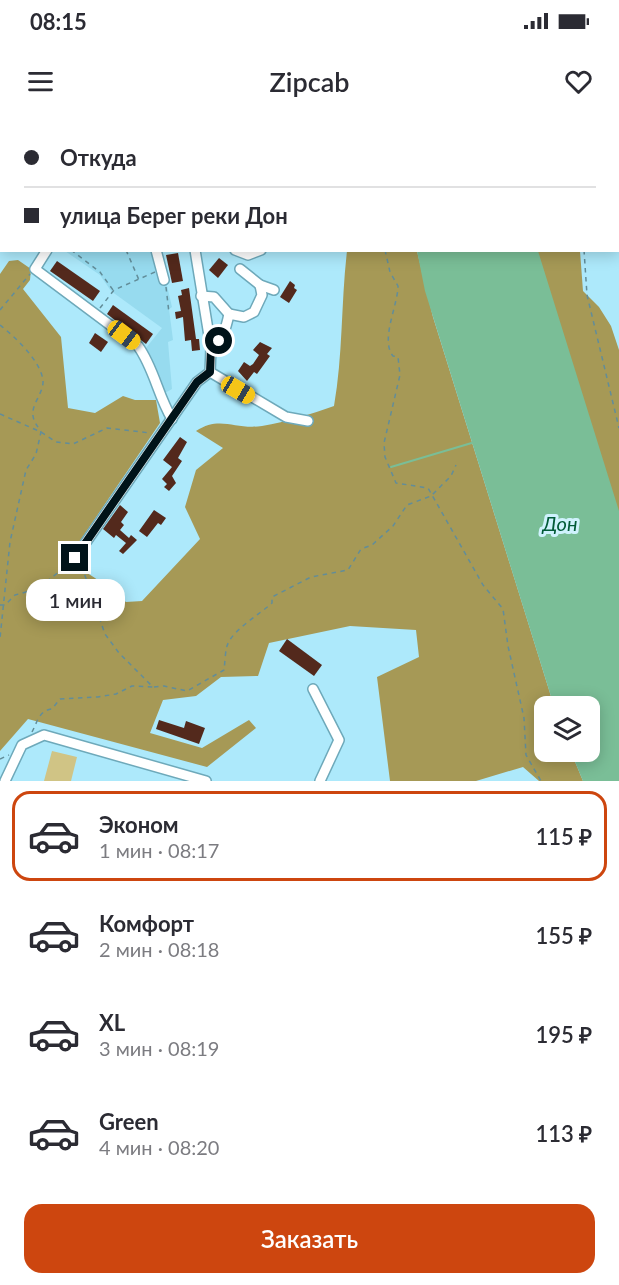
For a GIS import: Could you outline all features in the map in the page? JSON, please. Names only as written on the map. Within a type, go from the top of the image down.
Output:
[{"type":"street","points":[[38,252],[41,260]]},
{"type":"street","points":[[46,252],[35,269],[96,314],[142,352],[172,419]]},
{"type":"street","points":[[157,252],[164,280]]},
{"type":"street","points":[[195,252],[211,348],[210,372]]},
{"type":"street","points":[[240,252],[248,255],[256,252]]},
{"type":"street","points":[[240,269],[260,285],[274,290]]},
{"type":"street","points":[[201,296],[214,297],[229,314],[244,317],[254,312],[262,295],[260,285]]},
{"type":"street","points":[[211,348],[226,330],[229,314]]},
{"type":"street","points":[[75,558],[197,382],[210,372]]},
{"type":"street","points":[[210,372],[286,417],[308,421]]},
{"type":"street","points":[[313,689],[339,740],[321,781]]},
{"type":"street","points":[[5,781],[22,745],[44,735],[206,781]]},
{"type":"path","points":[[74,252],[100,272],[114,290]]},
{"type":"path","points":[[127,252],[139,280]]},
{"type":"path","points":[[385,252],[398,291],[394,316],[388,328],[389,350],[393,356],[398,357],[400,375],[384,443],[385,457],[396,483],[428,488],[483,585],[504,609],[508,646],[524,718],[526,755],[541,781]]},
{"type":"path","points":[[584,252],[587,295],[619,428]]},
{"type":"path","points":[[0,310],[35,269]]},
{"type":"path","points":[[96,314],[114,290],[161,269]]},
{"type":"path","points":[[164,280],[169,313]]},
{"type":"path","points":[[0,325],[14,336],[33,359],[43,380],[40,396],[32,410],[34,423],[41,432]]},
{"type":"path","points":[[0,414],[41,432],[56,442],[74,444],[107,428],[160,434]]},
{"type":"path","points":[[0,638],[5,605],[9,542],[26,470],[36,454],[41,432]]},
{"type":"path","points":[[22,745],[40,716],[46,709],[52,709],[60,699],[116,694],[132,686],[164,686],[187,691],[211,679],[224,670],[227,645],[238,628],[250,622],[272,603],[272,597],[312,577],[348,570],[361,549],[372,545],[393,526],[407,505],[431,496],[451,476],[456,465]]},
{"type":"path","points":[[0,605],[5,605],[15,595],[37,590],[75,558],[81,563],[105,634],[118,653],[153,687]]},
{"type":"path","points":[[224,642],[227,645]]},
{"type":"shaded area","points":[[66,252],[159,252],[172,307],[169,309],[173,340],[168,342],[172,389],[163,394],[146,348],[162,328],[111,291],[100,275]]},
{"type":"shaded area","points":[[347,252],[417,252],[433,317],[551,696],[534,696],[534,762],[575,762],[583,781],[539,781],[523,767],[476,781],[390,781],[377,677],[419,657],[416,630],[350,626],[269,643],[258,676],[221,677],[196,696],[163,700],[150,733],[202,748],[249,720],[256,728],[207,767],[28,719],[0,751],[0,274],[9,261],[18,260],[31,269],[30,280],[23,289],[61,337],[68,408],[95,413],[123,396],[135,400],[156,400],[160,423],[67,560],[126,602],[142,601],[200,539],[185,507],[196,470],[223,448],[196,431],[205,426],[220,423],[262,426],[299,418],[334,406]]},
{"type":"shaded area","points":[[537,252],[580,252],[583,291],[599,307],[611,326],[619,350],[619,520]]},
{"type":"shaded area","points":[[52,751],[77,757],[71,781],[44,781]]},
{"type":"water","name":"Дон","points":[[417,252],[538,252],[619,511],[619,781],[583,781],[575,762],[600,762],[600,696],[551,696],[425,291]]},
{"type":"building","points":[[178,253],[183,281],[172,283],[166,255]]},
{"type":"building","points":[[219,258],[228,265],[218,278],[209,270]]},
{"type":"building","points":[[57,261],[100,291],[93,301],[50,271]]},
{"type":"building","points":[[290,281],[297,290],[289,303],[280,297]]},
{"type":"building","points":[[189,288],[196,339],[199,339],[200,350],[192,351],[191,340],[185,341],[183,317],[176,319],[175,312],[181,311],[178,296],[182,295],[181,290]]},
{"type":"building","points":[[113,305],[153,334],[146,344],[107,314]]},
{"type":"building","points":[[95,333],[108,342],[101,352],[89,343]]},
{"type":"building","points":[[260,342],[272,348],[267,354],[270,356],[257,374],[254,372],[247,381],[238,371],[244,362],[250,366],[253,364],[259,355],[253,350]]},
{"type":"building","points":[[180,437],[187,442],[178,458],[182,461],[172,476],[176,483],[169,491],[164,487],[167,484],[162,479],[172,467],[163,460]]},
{"type":"building","points":[[120,505],[128,512],[121,522],[124,525],[120,530],[129,538],[131,535],[137,540],[123,554],[119,551],[126,543],[116,535],[114,538],[103,529]]},
{"type":"building","points":[[154,510],[166,518],[161,525],[158,523],[147,537],[139,531]]},
{"type":"building","points":[[287,639],[322,665],[314,676],[279,651]]},
{"type":"building","points":[[159,720],[184,728],[186,721],[205,728],[199,744],[156,729]]},
{"type":"waterway","points":[[391,467],[475,442]]},
{"type":"route","points":[[75,558],[197,382],[210,372],[211,348],[219,341]]}]
